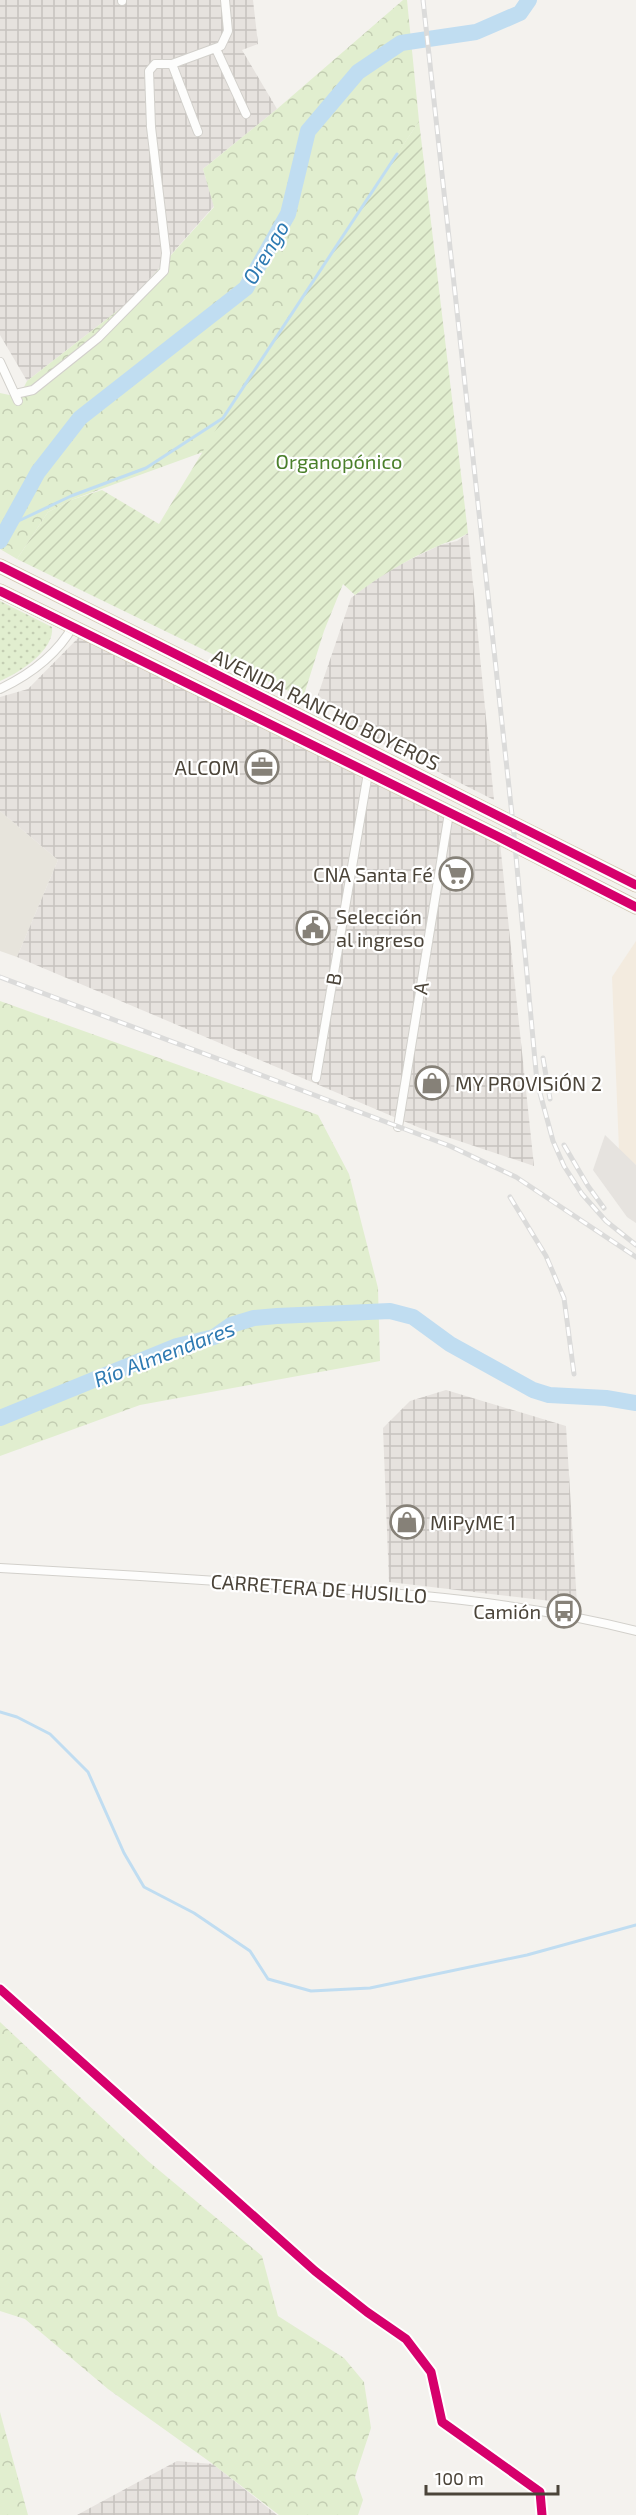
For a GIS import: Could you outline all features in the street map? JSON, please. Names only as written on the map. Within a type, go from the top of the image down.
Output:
[{"type":"highway","name":"AVENIDA RANCHO BOYEROS","points":[[0,566],[636,885]]},
{"type":"highway","name":"AVENIDA RANCHO BOYEROS","points":[[0,591],[636,907]]},
{"type":"street","points":[[0,362],[16,398],[33,390],[98,338],[164,270],[166,253],[151,127],[149,70],[155,64],[172,64],[221,46],[228,32],[225,0]]},
{"type":"street","points":[[216,49],[246,114]]},
{"type":"street","points":[[172,64],[198,132]]},
{"type":"street","points":[[0,689],[22,679],[42,663],[65,640],[73,626]]},
{"type":"street","name":"B","points":[[316,1078],[368,773]]},
{"type":"street","name":"A","points":[[398,1127],[449,813]]},
{"type":"street","name":"CARRETERA DE HUSILLO","points":[[0,1568],[420,1594],[513,1607],[636,1631]]},
{"type":"street","points":[[0,1989],[315,2271],[406,2339],[431,2372],[442,2422],[540,2492],[542,2515]]},
{"type":"shaded area","points":[[0,0],[253,0],[258,44],[242,50],[277,109],[203,169],[214,206],[130,301],[27,381],[0,335]]},
{"type":"shaded area","points":[[468,533],[494,800],[355,730],[318,695],[351,598],[385,572],[440,545],[457,541]]},
{"type":"shaded area","points":[[80,636],[500,843],[534,1166],[420,1128],[17,957],[58,860],[0,811],[0,697],[28,689]]},
{"type":"shaded area","points":[[0,811],[58,860],[17,957],[0,951]]},
{"type":"shaded area","points":[[636,941],[636,1165],[619,1150],[612,977]]},
{"type":"shaded area","points":[[605,1135],[636,1165],[636,1223],[627,1217],[593,1170]]},
{"type":"shaded area","points":[[446,1390],[566,1426],[577,1604],[389,1582],[383,1428],[410,1401]]},
{"type":"shaded area","points":[[177,2461],[213,2464],[277,2515],[77,2515]]},
{"type":"green space","points":[[403,0],[407,0],[419,121],[203,452],[71,500],[48,512],[17,559],[0,549],[0,393],[19,397],[27,381],[130,301],[214,207],[203,169],[277,109]]},
{"type":"green space","name":"Organopónico","points":[[419,121],[468,533],[405,562],[355,595],[343,584],[324,631],[303,698],[17,559],[48,512],[71,500],[102,490],[159,524],[223,418]]},
{"type":"green space","points":[[0,601],[52,627],[48,644],[42,652],[26,666],[0,681]]},
{"type":"green space","points":[[0,1001],[318,1115],[349,1174],[378,1288],[380,1361],[140,1405],[0,1456]]},
{"type":"green space","points":[[0,2022],[148,2161],[262,2256],[278,2316],[344,2358],[364,2382],[371,2428],[355,2477],[363,2500],[358,2515],[279,2515],[108,2389],[25,2319],[0,2311]]},
{"type":"green space","points":[[0,2412],[28,2515],[0,2515]]},
{"type":"waterway","name":"Orengo","points":[[0,541],[38,472],[80,418],[246,288],[288,214],[308,131],[358,72],[401,43],[476,32],[520,13],[529,0]]},
{"type":"waterway","points":[[10,525],[71,496],[146,468],[223,418],[397,154]]},
{"type":"waterway","name":"Río Almendares","points":[[0,1418],[177,1346],[214,1337],[231,1325],[254,1318],[390,1311],[413,1317],[450,1344],[533,1390],[549,1395],[606,1398],[636,1403]]},
{"type":"waterway","points":[[0,1712],[17,1717],[50,1734],[88,1772],[124,1853],[144,1887],[194,1913],[250,1951],[268,1979],[311,1991],[370,1988],[527,1955],[636,1925]]},
{"type":"railway","points":[[423,0],[513,824],[537,1082],[553,1141],[564,1166],[582,1194],[606,1221],[636,1245]]},
{"type":"railway","points":[[0,977],[450,1146],[516,1177],[636,1257]]},
{"type":"railway","points":[[543,1058],[550,1099]]},
{"type":"railway","points":[[564,1145],[604,1208]]},
{"type":"railway","points":[[510,1197],[546,1256],[564,1298],[574,1374]]},
{"type":"cycle path","points":[[0,566],[636,885]]},
{"type":"cycle path","points":[[0,591],[636,907]]},
{"type":"cycle path","points":[[0,1989],[315,2271],[406,2339],[431,2372],[442,2422],[540,2492],[542,2515]]},
{"type":"place","name":"ALCOM","points":[[262,767]]},
{"type":"place","name":"CNA Santa Fé","points":[[456,874]]},
{"type":"place","name":"Selección al ingreso","points":[[313,928]]},
{"type":"place","name":"MY PROVISiÓN 2","points":[[432,1083]]},
{"type":"place","name":"MiPyME 1","points":[[407,1522]]},
{"type":"place","name":"Camión","points":[[564,1611]]}]
